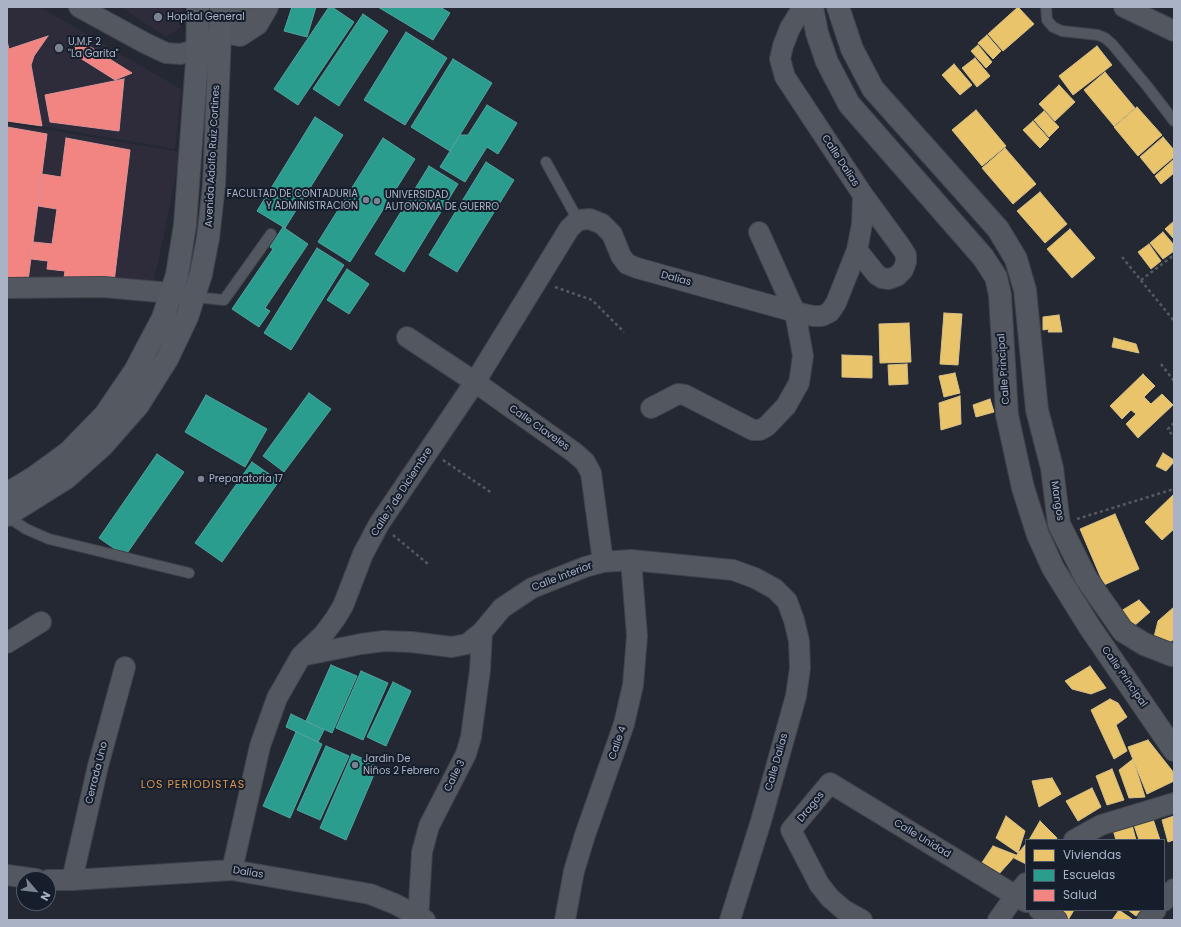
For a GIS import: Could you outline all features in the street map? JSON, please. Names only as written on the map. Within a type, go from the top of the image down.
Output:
[{"type":"main road","points":[[7,494],[35,477],[68,453],[105,415],[136,371],[163,318],[177,275],[185,225],[197,50],[198,7]]},
{"type":"main road","name":"Avenida Adolfo Ruiz Cortines","points":[[7,516],[66,478],[102,446],[138,406],[167,359],[187,317],[201,274],[208,238],[214,185],[221,7]]},
{"type":"street","points":[[79,7],[166,53],[180,54],[197,50],[231,22],[242,7]]},
{"type":"street","points":[[220,32],[240,35],[257,24],[267,7]]},
{"type":"street","name":"Calle Dalias","points":[[795,312],[822,316],[830,312],[836,303],[857,250],[862,224],[863,196],[785,77],[780,58],[783,46],[790,28],[803,7]]},
{"type":"street","name":"Calle Principal","points":[[812,7],[817,33],[827,62],[849,104],[983,257],[996,277],[1000,295],[1007,415],[1022,488],[1038,535],[1053,568],[1089,626],[1174,750]]},
{"type":"street","points":[[838,7],[852,49],[873,89],[998,229],[1013,253],[1025,290],[1028,326],[1002,330]]},
{"type":"street","points":[[1124,7],[1174,31]]},
{"type":"street","points":[[857,250],[877,275],[882,278],[889,279],[897,276],[903,270],[906,262],[906,255],[901,247],[863,196]]},
{"type":"street","name":"Dalias","points":[[578,220],[590,219],[602,224],[612,234],[621,256],[628,264],[637,268],[795,312]]},
{"type":"street","name":"Calle 7 de Diciembre","points":[[232,870],[260,746],[277,698],[301,656],[323,635],[335,619],[343,606],[363,554],[379,524],[475,382],[569,229],[578,220]]},
{"type":"street","points":[[651,408],[678,394],[685,395],[753,430],[760,430],[767,426],[786,406],[799,383],[803,356],[795,312],[759,232]]},
{"type":"street","points":[[7,288],[103,287],[171,293],[194,297]]},
{"type":"street","name":"Mangos","points":[[1028,326],[1037,410],[1052,468],[1059,524],[1086,578],[1123,631],[1144,644],[1173,655]]},
{"type":"street","name":"Calle Claveles","points":[[407,337],[475,382],[575,453],[585,462],[591,473],[603,562]]},
{"type":"street","name":"Calle Interior","points":[[301,656],[384,641],[412,642],[452,647],[467,644],[482,632],[502,608],[532,588],[585,567],[603,562],[631,560],[733,570],[755,578],[775,589],[787,601]]},
{"type":"street","name":"Calle 4","points":[[565,920],[574,871],[584,835],[624,724],[633,685],[637,636],[631,560]]},
{"type":"street","name":"Calle Dalias","points":[[730,920],[761,821],[796,696],[799,675],[799,641],[794,620],[787,601]]},
{"type":"street","points":[[7,643],[41,622]]},
{"type":"street","name":"Calle 3","points":[[420,919],[422,852],[429,826],[466,754],[471,737],[480,670],[482,632]]},
{"type":"street","name":"Cerrada Uno","points":[[72,880],[98,766],[126,667]]},
{"type":"street","name":"Dragos","points":[[791,830],[830,783]]},
{"type":"street","name":"Calle Unidad","points":[[830,783],[1022,894]]},
{"type":"street","points":[[1076,839],[1101,825],[1174,803]]},
{"type":"street","points":[[761,821],[791,830],[819,884],[841,915],[862,920]]},
{"type":"street","name":"Dalias","points":[[56,880],[232,870],[370,894],[395,904],[420,919]]},
{"type":"street","points":[[1165,900],[1174,889]]},
{"type":"street","points":[[998,920],[1022,894]]},
{"type":"street","points":[[1042,911],[1057,920]]},
{"type":"street","points":[[1148,920],[1155,911]]},
{"type":"lane","points":[[1046,7],[1047,20],[1053,27],[1062,31],[1098,35],[1105,38],[1112,44],[1174,121]]},
{"type":"lane","points":[[546,162],[578,220]]},
{"type":"lane","points":[[194,297],[224,300],[271,234]]},
{"type":"lane","points":[[7,516],[26,530],[49,539],[189,573]]},
{"type":"path","points":[[1140,280],[1174,255]]},
{"type":"path","points":[[1122,257],[1174,321]]},
{"type":"path","points":[[538,280],[592,300],[624,332]]},
{"type":"path","points":[[1161,364],[1174,381]]},
{"type":"path","points":[[1174,423],[1168,429],[1174,438]]},
{"type":"path","points":[[429,450],[492,493]]},
{"type":"path","points":[[1059,524],[1174,489]]},
{"type":"path","points":[[379,524],[428,564]]},
{"type":"shaded area","name":"U.M.F 2 \"La Garita\"","points":[[7,7],[40,7],[181,89],[175,149],[7,120]]},
{"type":"shaded area","name":"Hopital General","points":[[121,7],[181,7],[181,27],[166,37]]},
{"type":"shaded area","points":[[7,123],[181,152],[153,286],[7,286]]},
{"type":"building: Viviendas","points":[[1018,7],[1034,24],[1003,51],[988,34]]},
{"type":"building: Viviendas","points":[[987,35],[1001,51],[993,59],[978,43]]},
{"type":"building: Viviendas","points":[[978,45],[992,62],[986,68],[971,51]]},
{"type":"building: Viviendas","points":[[1097,46],[1112,65],[1073,95],[1059,76]]},
{"type":"building: Viviendas","points":[[975,58],[990,76],[977,87],[962,68]]},
{"type":"building: Viviendas","points":[[954,64],[972,85],[960,95],[942,75]]},
{"type":"building: Viviendas","points":[[1105,72],[1135,108],[1114,126],[1084,90]]},
{"type":"building: Viviendas","points":[[1059,85],[1075,102],[1055,121],[1039,104]]},
{"type":"building: Viviendas","points":[[1137,107],[1162,135],[1138,156],[1114,127]]},
{"type":"building: Viviendas","points":[[976,110],[1006,146],[982,166],[952,130]]},
{"type":"building: Viviendas","points":[[1044,111],[1059,127],[1049,137],[1034,120]]},
{"type":"building: Viviendas","points":[[1033,121],[1049,139],[1040,148],[1023,130]]},
{"type":"building: Viviendas","points":[[1163,137],[1174,150],[1174,157],[1154,174],[1140,157]]},
{"type":"building: Viviendas","points":[[1005,148],[1036,184],[1013,204],[982,168]]},
{"type":"building: Viviendas","points":[[1174,159],[1174,173],[1161,184],[1155,176]]},
{"type":"building: Viviendas","points":[[1040,192],[1067,224],[1045,243],[1017,211]]},
{"type":"building: Viviendas","points":[[1174,221],[1174,239],[1165,229]]},
{"type":"building: Viviendas","points":[[1070,229],[1095,258],[1072,278],[1047,249]]},
{"type":"building: Viviendas","points":[[1163,232],[1174,245],[1174,251],[1163,259],[1150,243]]},
{"type":"building: Viviendas","points":[[1149,244],[1161,261],[1151,269],[1138,252]]},
{"type":"building: Viviendas","points":[[944,313],[962,314],[958,365],[940,364]]},
{"type":"building: Viviendas","points":[[1059,315],[1062,332],[1048,332],[1049,329],[1043,330],[1043,317]]},
{"type":"building: Viviendas","points":[[909,323],[911,362],[880,363],[879,324]]},
{"type":"building: Viviendas","points":[[1114,338],[1136,344],[1139,353],[1112,347]]},
{"type":"building: Viviendas","points":[[842,355],[872,356],[872,378],[842,377]]},
{"type":"building: Viviendas","points":[[907,364],[908,384],[889,385],[888,365]]},
{"type":"building: Viviendas","points":[[955,373],[960,393],[944,397],[939,376]]},
{"type":"building: Viviendas","points":[[1143,374],[1155,386],[1144,397],[1151,404],[1162,394],[1173,405],[1138,438],[1126,424],[1136,414],[1131,410],[1122,419],[1110,406]]},
{"type":"building: Viviendas","points":[[960,396],[961,424],[941,430],[939,403]]},
{"type":"building: Viviendas","points":[[990,399],[994,412],[976,417],[973,405]]},
{"type":"building: Viviendas","points":[[1163,453],[1174,460],[1166,471],[1156,466]]},
{"type":"building: Viviendas","points":[[1174,494],[1174,529],[1162,540],[1145,522]]},
{"type":"building: Viviendas","points":[[1115,514],[1139,569],[1104,585],[1080,529]]},
{"type":"building: Viviendas","points":[[1139,600],[1150,612],[1134,626],[1121,611]]},
{"type":"building: Viviendas","points":[[1174,607],[1174,639],[1165,646],[1154,637],[1158,621]]},
{"type":"building: Viviendas","points":[[1090,666],[1106,688],[1091,694],[1072,689],[1065,681]]},
{"type":"building: Viviendas","points":[[1110,699],[1118,703],[1127,717],[1116,725],[1127,751],[1114,759],[1091,710]]},
{"type":"building: Viviendas","points":[[1148,740],[1174,773],[1174,781],[1147,794],[1128,747]]},
{"type":"building: Viviendas","points":[[1133,759],[1145,797],[1129,798],[1119,770]]},
{"type":"building: Viviendas","points":[[1112,769],[1124,800],[1107,805],[1096,776]]},
{"type":"building: Viviendas","points":[[1052,778],[1061,794],[1039,807],[1032,781]]},
{"type":"building: Viviendas","points":[[1092,788],[1101,807],[1078,821],[1066,801]]},
{"type":"building: Viviendas","points":[[1006,816],[1025,831],[1018,853],[996,838]]},
{"type":"building: Viviendas","points":[[1174,816],[1174,840],[1168,842],[1162,820]]},
{"type":"building: Viviendas","points":[[1153,819],[1160,839],[1139,839],[1134,825]]},
{"type":"building: Viviendas","points":[[1040,821],[1057,838],[1056,839],[1030,839]]},
{"type":"building: Viviendas","points":[[1132,825],[1136,839],[1116,839],[1113,830]]},
{"type":"building: Viviendas","points":[[1025,845],[1025,864],[1014,858]]},
{"type":"building: Viviendas","points":[[993,846],[1016,855],[998,875],[979,867]]},
{"type":"building: Viviendas","points":[[1044,911],[1073,911],[1068,920],[1058,920]]},
{"type":"building: Viviendas","points":[[1118,911],[1132,919],[1132,920],[1112,920]]},
{"type":"building: Viviendas","points":[[1129,911],[1140,911],[1136,916]]},
{"type":"building: Escuelas","points":[[292,7],[316,7],[307,37],[284,31]]},
{"type":"building: Escuelas","points":[[329,7],[332,7],[354,22],[298,105],[274,89]]},
{"type":"building: Escuelas","points":[[378,7],[440,7],[450,13],[433,40]]},
{"type":"building: Escuelas","points":[[363,14],[388,31],[339,106],[313,89]]},
{"type":"building: Escuelas","points":[[406,32],[447,58],[405,125],[364,100]]},
{"type":"building: Escuelas","points":[[453,59],[492,83],[450,151],[411,127]]},
{"type":"building: Escuelas","points":[[487,105],[517,123],[498,154],[487,147],[465,182],[440,167],[460,135],[468,135]]},
{"type":"building: Escuelas","name":"FACULTAD DE CONTADURIA Y ADMINISTRACION","points":[[315,117],[343,135],[285,228],[257,211]]},
{"type":"building: Escuelas","name":"FACULTAD DE CONTADURIA Y ADMINISTRACION","points":[[383,138],[415,159],[350,262],[318,242]]},
{"type":"building: Escuelas","points":[[486,162],[514,180],[457,272],[429,255]]},
{"type":"building: Escuelas","points":[[429,166],[458,184],[404,272],[375,254]]},
{"type":"building: Escuelas","name":"FACULTAD DE CONTADURIA Y ADMINISTRACION","points":[[283,227],[308,244],[265,308],[270,311],[259,327],[232,309],[273,249],[270,247]]},
{"type":"building: Escuelas","points":[[317,248],[344,265],[291,350],[264,333]]},
{"type":"building: Escuelas","points":[[347,269],[369,284],[349,314],[327,300]]},
{"type":"building: Escuelas","points":[[309,393],[331,409],[284,472],[263,456]]},
{"type":"building: Escuelas","points":[[206,395],[267,429],[245,467],[185,432]]},
{"type":"building: Escuelas","points":[[157,454],[184,472],[125,556],[99,538]]},
{"type":"building: Escuelas","points":[[252,462],[279,481],[222,562],[195,543]]},
{"type":"building: Escuelas","points":[[331,665],[357,676],[332,733],[306,721]]},
{"type":"building: Escuelas","points":[[361,671],[388,683],[363,740],[336,728]]},
{"type":"building: Escuelas","points":[[393,682],[411,691],[386,746],[367,737]]},
{"type":"building: Escuelas","points":[[291,714],[324,730],[318,742],[286,727]]},
{"type":"building: Escuelas","points":[[296,732],[322,744],[290,818],[263,806]]},
{"type":"building: Escuelas","points":[[326,746],[349,756],[320,820],[297,810]]},
{"type":"building: Escuelas","points":[[352,754],[378,765],[346,840],[320,828]]},
{"type":"building: Salud","points":[[48,36],[34,56],[31,65],[42,126],[7,121],[7,41],[9,49]]},
{"type":"building: Salud","points":[[73,36],[132,73],[115,80],[77,56]]},
{"type":"building: Salud","points":[[124,79],[119,131],[50,122],[45,95]]},
{"type":"building: Salud","points":[[7,127],[47,134],[28,281],[7,278]]},
{"type":"building: Salud","points":[[66,138],[130,150],[114,282],[63,284],[65,271],[47,269],[48,261],[31,259],[33,242],[52,244],[57,209],[38,206],[42,174],[61,177]]},
{"type":"place","name":"Hopital General","points":[[158,17]]},
{"type":"place","name":"U.M.F 2 \"La Garita\"","points":[[59,48]]},
{"type":"place","name":"FACULTAD DE CONTADURIA Y ADMINISTRACION","points":[[366,200]]},
{"type":"place","name":"UNIVERSIDAD AUTONOMA DE GUERRO","points":[[377,201]]},
{"type":"place","name":"Preparatoria 17","points":[[201,479]]},
{"type":"place","name":"Jardin De Niños 2 Febrero","points":[[355,765]]},
{"type":"district","name":"LOS PERIODISTAS","points":[[193,785]]}]
